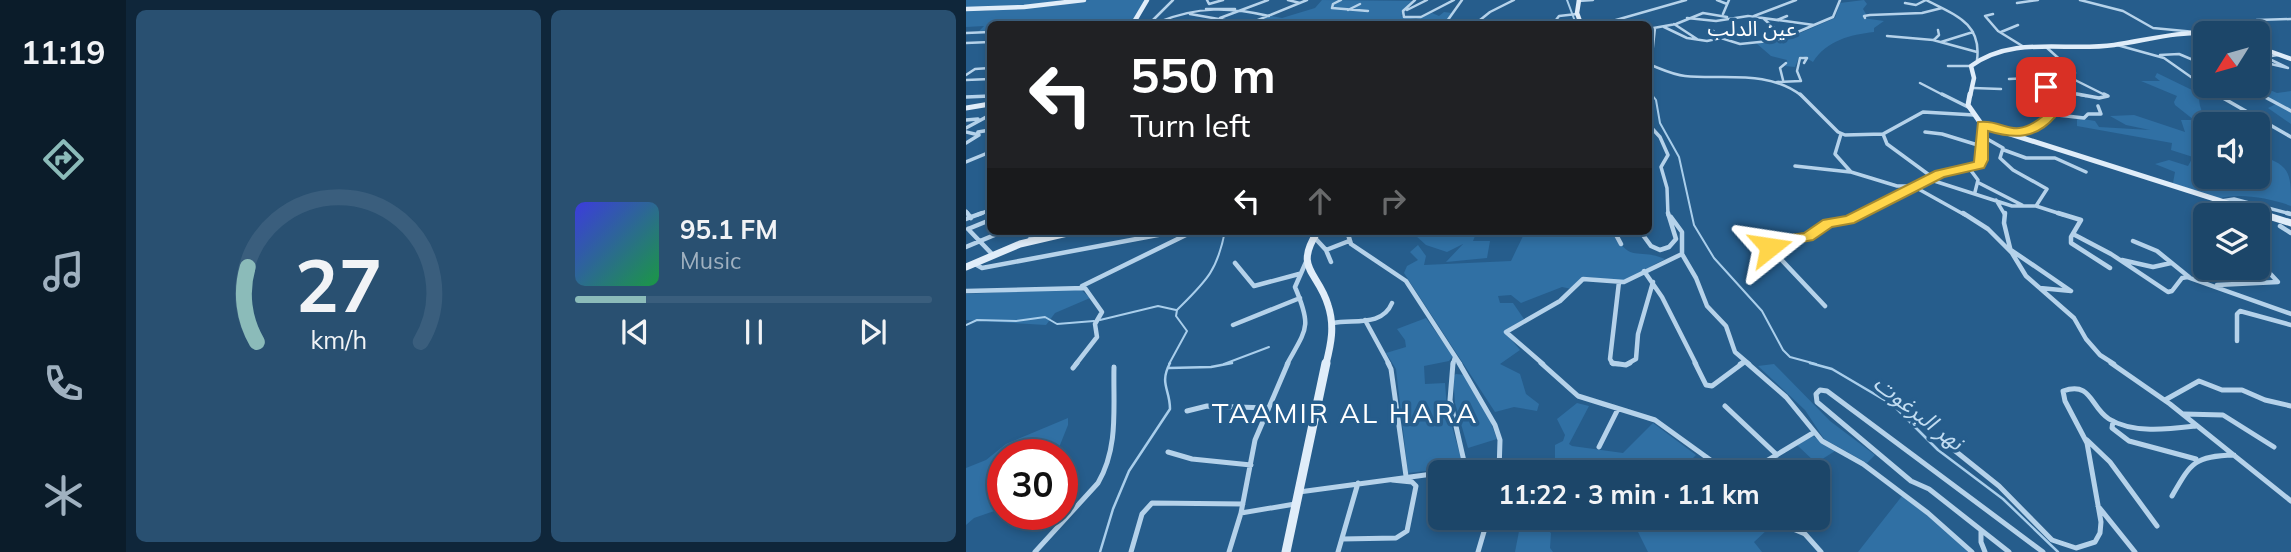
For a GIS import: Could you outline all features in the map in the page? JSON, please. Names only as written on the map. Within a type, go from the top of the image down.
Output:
[{"type":"street","points":[[966,9],[1084,0]]},
{"type":"street","points":[[1144,21],[1147,0]]},
{"type":"street","points":[[1147,21],[1173,0]]},
{"type":"street","points":[[1162,21],[1223,0]]},
{"type":"street","points":[[1202,8],[1228,11],[1268,0]]},
{"type":"street","points":[[1288,0],[1300,3]]},
{"type":"street","points":[[1256,21],[1307,0]]},
{"type":"street","points":[[1341,0],[1333,4],[1332,8],[1368,11]]},
{"type":"street","points":[[1403,11],[1415,0]]},
{"type":"street","points":[[1403,11],[1427,0]]},
{"type":"street","points":[[1403,11],[1404,17],[1416,18],[1454,0]]},
{"type":"street","points":[[1447,21],[1462,0]]},
{"type":"street","points":[[1479,21],[1514,0]]},
{"type":"street","points":[[1573,15],[1578,0],[1593,0]]},
{"type":"street","points":[[1612,21],[1686,0]]},
{"type":"street","points":[[1717,0],[1728,2],[1726,13],[1722,14]]},
{"type":"street","points":[[1753,17],[1796,0]]},
{"type":"street","points":[[1710,28],[1721,38],[1738,44],[1779,40],[1833,17],[1840,0]]},
{"type":"street","points":[[1905,3],[1916,5],[1926,0],[1943,8],[1973,32],[1979,43],[1978,60]]},
{"type":"street","points":[[2017,4],[2038,0]]},
{"type":"street","points":[[2080,0],[2130,13],[2153,28],[2193,33]]},
{"type":"street","points":[[2103,5],[2112,0]]},
{"type":"street","points":[[1208,3],[1269,16]]},
{"type":"street","points":[[1347,10],[1360,4]]},
{"type":"street","points":[[1865,18],[1864,16],[1870,15],[1922,13],[1943,8]]},
{"type":"street","points":[[1220,18],[1239,9]]},
{"type":"street","points":[[1186,13],[1234,21]]},
{"type":"street","points":[[1652,28],[1674,24],[1701,13],[1722,14],[1727,17]]},
{"type":"street","points":[[1701,13],[1711,20]]},
{"type":"street","points":[[1993,14],[1985,16],[2001,32],[2024,47]]},
{"type":"street","points":[[1555,21],[1558,16],[1573,15]]},
{"type":"street","points":[[1573,15],[1578,21]]},
{"type":"street","points":[[1776,21],[1787,16]]},
{"type":"street","points":[[1687,18],[1711,20],[1753,17],[1814,25]]},
{"type":"street","points":[[1762,18],[1774,28]]},
{"type":"street","points":[[2254,21],[2291,19]]},
{"type":"street","points":[[1674,24],[1699,38],[1697,40]]},
{"type":"street","points":[[2001,32],[2018,25]]},
{"type":"street","points":[[1664,27],[1697,40],[1721,38]]},
{"type":"street","points":[[1652,50],[1655,28]]},
{"type":"street","points":[[1933,40],[1938,36],[1938,30]]},
{"type":"street","points":[[966,33],[987,32]]},
{"type":"street","points":[[1940,42],[1973,32]]},
{"type":"street","points":[[1948,66],[1971,66],[1978,60],[2024,47],[2116,44],[2193,33]]},
{"type":"street","points":[[1887,36],[1933,40],[1977,52]]},
{"type":"street","points":[[966,43],[987,42]]},
{"type":"street","points":[[2116,44],[2159,55],[2219,96],[2291,136]]},
{"type":"street","points":[[2046,47],[2075,73],[2046,87]]},
{"type":"street","points":[[2270,52],[2291,59]]},
{"type":"street","points":[[2159,55],[2177,53],[2193,60]]},
{"type":"street","points":[[2270,56],[2278,55]]},
{"type":"street","points":[[1776,82],[1801,82],[1797,71],[1800,58],[1807,58],[1804,63]]},
{"type":"street","points":[[2270,59],[2288,68],[2270,64]]},
{"type":"street","points":[[1783,80],[1780,68],[1786,63]]},
{"type":"street","points":[[1652,65],[1683,76],[1729,75],[1776,82],[1798,93],[1841,134],[1883,134],[1923,112],[1974,116]]},
{"type":"street","points":[[1968,107],[1974,77],[1971,66]]},
{"type":"street","points":[[966,78],[975,69],[987,68]]},
{"type":"street","points":[[2009,79],[2032,79],[2046,87],[2099,98],[2108,97],[2067,77]]},
{"type":"street","points":[[966,78],[987,79]]},
{"type":"street","points":[[1920,83],[1968,107],[1982,125],[2291,223]]},
{"type":"street","points":[[2013,134],[2048,119],[2049,114],[2043,101],[2046,87]]},
{"type":"street","points":[[1973,88],[2001,89]]},
{"type":"street","points":[[966,97],[987,102]]},
{"type":"street","points":[[2267,98],[2291,111]]},
{"type":"street","points":[[970,107],[987,103]]},
{"type":"street","points":[[2049,114],[2084,118],[2088,114],[2101,114],[2098,106]]},
{"type":"street","points":[[966,120],[987,116]]},
{"type":"street","points":[[966,130],[978,119]]},
{"type":"street","points":[[1825,306],[1775,253],[1770,243],[1808,237],[1828,223],[1849,220],[1930,178],[1981,163],[1982,125]]},
{"type":"street","points":[[1652,128],[1660,137],[1668,155],[1661,167],[1667,188],[1667,211],[1682,232],[1682,254],[1707,306],[1724,322],[1733,349],[1800,411],[1822,441],[1863,464],[1928,513],[1972,552]]},
{"type":"street","points":[[966,130],[987,130]]},
{"type":"street","points":[[966,143],[978,136],[977,132]]},
{"type":"street","points":[[1926,132],[1981,146]]},
{"type":"street","points":[[1841,134],[1835,154],[1851,172]]},
{"type":"street","points":[[1883,134],[1887,144],[1930,178],[2012,206],[2036,206],[2081,220],[2071,243],[2110,268]]},
{"type":"street","points":[[1982,136],[2003,150],[2026,158],[2055,158],[2085,172]]},
{"type":"street","points":[[2003,150],[1999,156],[2004,164],[2047,189],[2036,206]]},
{"type":"street","points":[[966,162],[987,153]]},
{"type":"street","points":[[1795,166],[1851,172],[1897,186],[1913,186],[1939,198],[1988,229],[2011,251],[2071,290],[2039,288]]},
{"type":"street","points":[[1969,168],[1979,183],[2026,207]]},
{"type":"street","points":[[1975,192],[1979,183]]},
{"type":"street","points":[[2219,201],[2234,199],[2291,214]]},
{"type":"street","points":[[1996,200],[2005,213],[2003,225],[2011,251],[2026,276],[2074,318],[2085,339],[2100,355],[2165,400],[2291,501]]},
{"type":"street","points":[[966,211],[968,219],[987,211]]},
{"type":"street","points":[[1643,235],[1651,246],[1660,250],[1665,248],[1676,239],[1671,217]]},
{"type":"street","points":[[987,221],[967,229],[993,256]]},
{"type":"street","points":[[2280,226],[2291,233]]},
{"type":"street","points":[[2073,234],[2119,259],[2168,292],[2172,292],[2182,278],[2190,278],[2291,314]]},
{"type":"street","points":[[966,247],[994,235]]},
{"type":"street","points":[[966,267],[1040,235]]},
{"type":"street","points":[[1020,244],[1059,235]]},
{"type":"street","points":[[975,264],[979,267],[992,266],[1158,235]]},
{"type":"street","points":[[966,291],[1082,286],[1187,235]]},
{"type":"street","points":[[1313,235],[1326,250],[1331,262]]},
{"type":"street","points":[[1229,552],[1241,513],[1255,440],[1282,373],[1305,331],[1307,316],[1295,287],[1306,262],[1313,235]]},
{"type":"street","points":[[1348,235],[1349,241],[1406,281],[1495,425],[1500,440],[1499,460]]},
{"type":"street","points":[[1616,235],[1621,244]]},
{"type":"street","points":[[1326,250],[1349,241]]},
{"type":"street","points":[[2133,241],[2157,251],[2190,278]]},
{"type":"street","points":[[1682,254],[1619,282],[1583,279],[1565,298],[1506,332],[1578,396],[1655,420],[1710,460]]},
{"type":"street","points":[[2119,259],[2153,267],[2172,263]]},
{"type":"street","points":[[1286,552],[1333,323],[1328,304],[1306,262]]},
{"type":"street","points":[[1235,263],[1254,286],[1299,274]]},
{"type":"street","points":[[1644,271],[1662,297],[1706,384],[1712,386],[1720,382],[1745,361]]},
{"type":"street","points":[[2213,285],[2277,282],[2270,274]]},
{"type":"street","points":[[1619,282],[1609,359],[1613,364],[1626,365],[1636,359],[1646,301],[1653,282]]},
{"type":"street","points":[[1073,368],[1097,337],[1096,322],[1102,310],[1082,286]]},
{"type":"street","points":[[1646,301],[1662,297]]},
{"type":"street","points":[[1233,325],[1300,298]]},
{"type":"street","points":[[1333,323],[1365,320],[1386,314],[1392,303]]},
{"type":"street","points":[[2237,341],[2236,314],[2240,311],[2291,325]]},
{"type":"street","points":[[1365,320],[1391,369],[1406,476]]},
{"type":"street","points":[[1455,357],[1448,391],[1464,460]]},
{"type":"street","points":[[1035,552],[1105,472],[1112,443],[1114,367]]},
{"type":"street","points":[[1451,372],[1462,369]]},
{"type":"street","points":[[2165,400],[2199,381],[2222,390],[2242,390],[2265,400],[2291,406]]},
{"type":"street","points":[[1939,438],[2020,505],[2039,529],[2064,545],[2076,548],[2095,542],[2100,533],[2101,522],[2085,439],[2062,394],[2066,389],[2083,389],[2104,415],[2113,421],[2156,428],[2196,426]]},
{"type":"street","points":[[2009,552],[1929,489],[1911,481],[1844,427],[1817,402],[1815,394],[1820,390],[1827,391],[2043,552]]},
{"type":"street","points":[[1187,411],[1207,406],[1268,408]]},
{"type":"street","points":[[1725,406],[1777,456]]},
{"type":"street","points":[[1598,447],[1618,409]]},
{"type":"street","points":[[2183,414],[2223,415],[2274,447]]},
{"type":"street","points":[[2113,421],[2112,428],[2124,438],[2196,458],[2234,456]]},
{"type":"street","points":[[1770,460],[1814,433]]},
{"type":"street","points":[[2085,439],[2110,462],[2157,526]]},
{"type":"street","points":[[1168,452],[1192,459],[1251,465]]},
{"type":"street","points":[[2172,496],[2196,458]]},
{"type":"street","points":[[1298,492],[1428,474]]},
{"type":"street","points":[[1342,539],[1396,538],[1407,531],[1416,486],[1412,482],[1390,479]]},
{"type":"street","points":[[1338,552],[1358,483]]},
{"type":"street","points":[[1131,552],[1142,514],[1152,503],[1243,504]]},
{"type":"street","points":[[1241,513],[1297,504]]},
{"type":"street","points":[[2096,505],[2134,552]]},
{"type":"street","points":[[1478,552],[1484,530]]},
{"type":"street","points":[[1796,530],[1805,534],[1821,552]]},
{"type":"street","points":[[1981,530],[1981,542],[1985,552]]},
{"type":"shaded area","points":[[966,0],[1063,0],[1026,6],[966,8]]},
{"type":"shaded area","points":[[1090,0],[1145,0],[1133,21],[987,21],[987,31],[978,32],[984,26],[966,27],[966,9],[985,11]]},
{"type":"shaded area","points":[[1322,0],[1413,1],[1401,16],[1416,19],[1432,13],[1439,16],[1444,12],[1452,13],[1447,21],[1258,21],[1271,16],[1282,18],[1315,8]]},
{"type":"shaded area","points":[[1864,0],[1867,4],[1863,9],[1866,14],[1863,18],[1884,21],[1874,28],[1874,32],[1848,37],[1825,48],[1813,62],[1803,56],[1799,57],[1795,67],[1785,66],[1787,60],[1771,56],[1756,43],[1784,40],[1835,18],[1840,3]]},
{"type":"shaded area","points":[[2157,73],[2193,90],[2193,98],[2199,98],[2202,112],[2193,112],[2193,119],[2175,105],[2177,96],[2141,81],[2160,81],[2155,77]]},
{"type":"shaded area","points":[[2270,90],[2277,93],[2291,91],[2291,124],[2268,108],[2276,104],[2265,98],[2270,98]]},
{"type":"shaded area","points":[[2134,115],[2185,132],[2181,120],[2193,120],[2193,157],[2171,150],[2172,143],[2077,126],[2077,118],[2095,121],[2099,127],[2150,130],[2126,125],[2110,116]]},
{"type":"shaded area","points":[[2193,157],[2193,189],[2270,189],[2270,160],[2287,172],[2291,206],[2254,197],[2217,199],[2173,183],[2175,172],[2155,164],[2169,160],[2188,166]]},
{"type":"shaded area","points":[[1415,235],[1475,235],[1473,241],[1490,241],[1487,258],[1446,262],[1463,244],[1447,252],[1426,245]]},
{"type":"shaded area","points":[[1524,235],[1615,235],[1630,252],[1665,259],[1624,280],[1583,279],[1572,289],[1562,287],[1521,303],[1511,295],[1498,296],[1500,303],[1513,303],[1524,319],[1504,331],[1520,350],[1500,364],[1520,374],[1526,394],[1539,404],[1537,411],[1514,407],[1495,412],[1404,273],[1407,266],[1418,260],[1410,252],[1418,245],[1426,256],[1424,265],[1511,261]]},
{"type":"shaded area","points":[[1079,288],[1090,298],[1055,313],[1046,325],[966,320],[966,294]]},
{"type":"shaded area","points":[[1426,318],[1453,356],[1449,361],[1424,366],[1425,384],[1445,383],[1447,409],[1462,460],[1428,460],[1428,471],[1408,473],[1396,369],[1386,353],[1406,347],[1405,340],[1397,329]]},
{"type":"shaded area","points":[[1774,364],[1830,421],[1875,455],[1867,463],[1824,439],[1805,410],[1758,366]]},
{"type":"shaded area","points":[[1465,375],[1488,415],[1497,439],[1468,448],[1455,403],[1453,376]]},
{"type":"shaded area","points":[[1577,403],[1589,406],[1569,444],[1572,446],[1623,453],[1653,423],[1696,455],[1691,460],[1555,460],[1555,445],[1563,441],[1565,435],[1557,419]]},
{"type":"shaded area","points":[[1068,418],[1062,439],[1018,439]]},
{"type":"shaded area","points":[[1813,436],[1835,451],[1821,460],[1813,460],[1797,445]]},
{"type":"shaded area","points":[[986,460],[987,514],[974,518],[966,525],[966,468]]},
{"type":"shaded area","points":[[1902,496],[1935,521],[1968,552],[1858,552]]},
{"type":"shaded area","points":[[1519,530],[1548,530],[1551,533],[1550,548],[1553,552],[1515,552]]},
{"type":"shaded area","points":[[1637,530],[1767,530],[1754,542],[1762,552],[1648,552]]},
{"type":"waterway","name":"نهر البرغوت","points":[[1567,0],[1575,21]]},
{"type":"waterway","name":"نهر البرغوت","points":[[1652,95],[1656,100],[1660,123],[1679,157],[1694,225],[1714,258],[1762,311],[1783,350],[1790,357],[1816,364]]},
{"type":"waterway","points":[[1169,364],[1187,331],[1176,316],[1177,310],[1209,275],[1224,235]]},
{"type":"waterway","points":[[1100,320],[1158,306],[1176,310]]},
{"type":"waterway","points":[[966,325],[977,320],[1016,321],[1045,317],[1057,324],[1094,321]]},
{"type":"waterway","points":[[1224,364],[1269,347]]},
{"type":"waterway","points":[[1100,552],[1113,509],[1129,471],[1170,409],[1165,382],[1170,363]]},
{"type":"waterway","points":[[1169,368],[1211,367],[1232,363]]},
{"type":"waterway","name":"نهر البرغوت","points":[[1810,363],[1832,369],[1893,405],[1938,450],[2003,499],[2058,552]]},
{"type":"district","name":"عين الدلب","points":[[1752,28]]},
{"type":"district","name":"TAAMIR AL HARA","points":[[1345,412]]},
{"type":"route","points":[[1770,247],[1772,242],[1808,237],[1828,223],[1849,220],[1940,174],[1979,165],[1982,160],[1982,125],[2013,134],[2039,125],[2049,117],[2043,101],[2046,87]]}]
